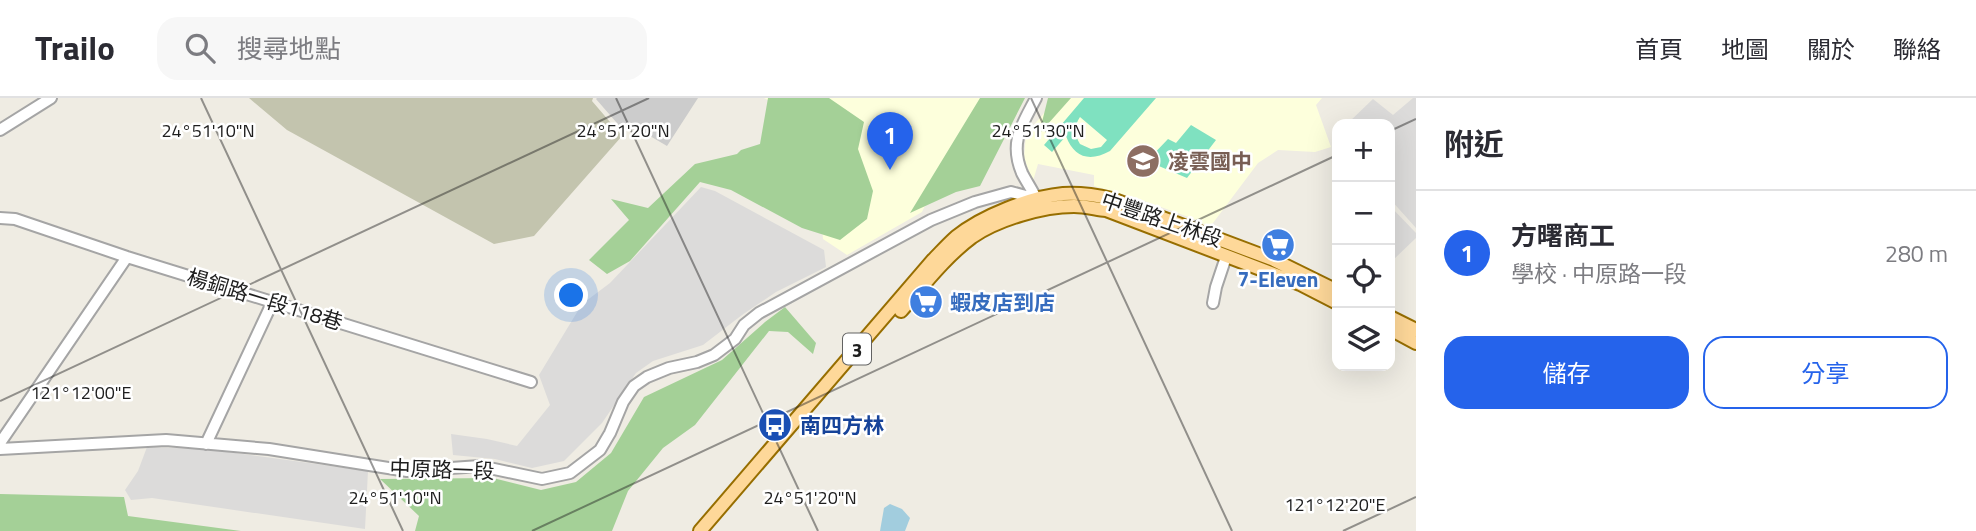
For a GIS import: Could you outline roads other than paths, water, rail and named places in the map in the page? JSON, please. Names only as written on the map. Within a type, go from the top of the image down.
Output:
[{"type":"main road","name":"中豐路上林段","points":[[711,531],[961,246],[974,235],[1061,194],[1112,199],[1273,260],[1332,289]]},
{"type":"main road","name":"中豐路上林段","points":[[700,531],[933,260],[975,224],[1005,210],[1038,204],[1077,205],[1106,210],[1300,284],[1332,300]]},
{"type":"main road","points":[[1395,320],[1416,330]]},
{"type":"main road","points":[[1395,332],[1416,343]]},
{"type":"street","points":[[0,130],[51,98]]},
{"type":"street","points":[[1036,98],[1018,133],[1016,145],[1023,174],[1038,204]]},
{"type":"street","name":"中原路一段","points":[[0,449],[166,440],[269,449],[407,471],[480,466],[542,479],[570,473],[600,450],[623,402],[634,386],[647,377],[714,355],[735,340],[744,325],[759,313],[931,220],[975,202],[1011,192],[1038,204]]},
{"type":"street","name":"楊銅路一段118巷","points":[[0,218],[15,219],[127,257],[531,382]]},
{"type":"street","points":[[0,443],[127,257]]},
{"type":"street","points":[[1213,303],[1226,257]]},
{"type":"street","points":[[206,443],[273,302]]},
{"type":"water","points":[[890,504],[902,509],[910,518],[905,531],[880,531],[884,508]]},
{"type":"place","name":"凌雲國中","points":[[1143,161]]},
{"type":"place","name":"方曙商工","points":[[890,170]]},
{"type":"place","name":"7-Eleven","points":[[1278,245]]},
{"type":"place","name":"蝦皮店到店","points":[[926,302]]},
{"type":"place","name":"南四方林","points":[[775,425]]}]
